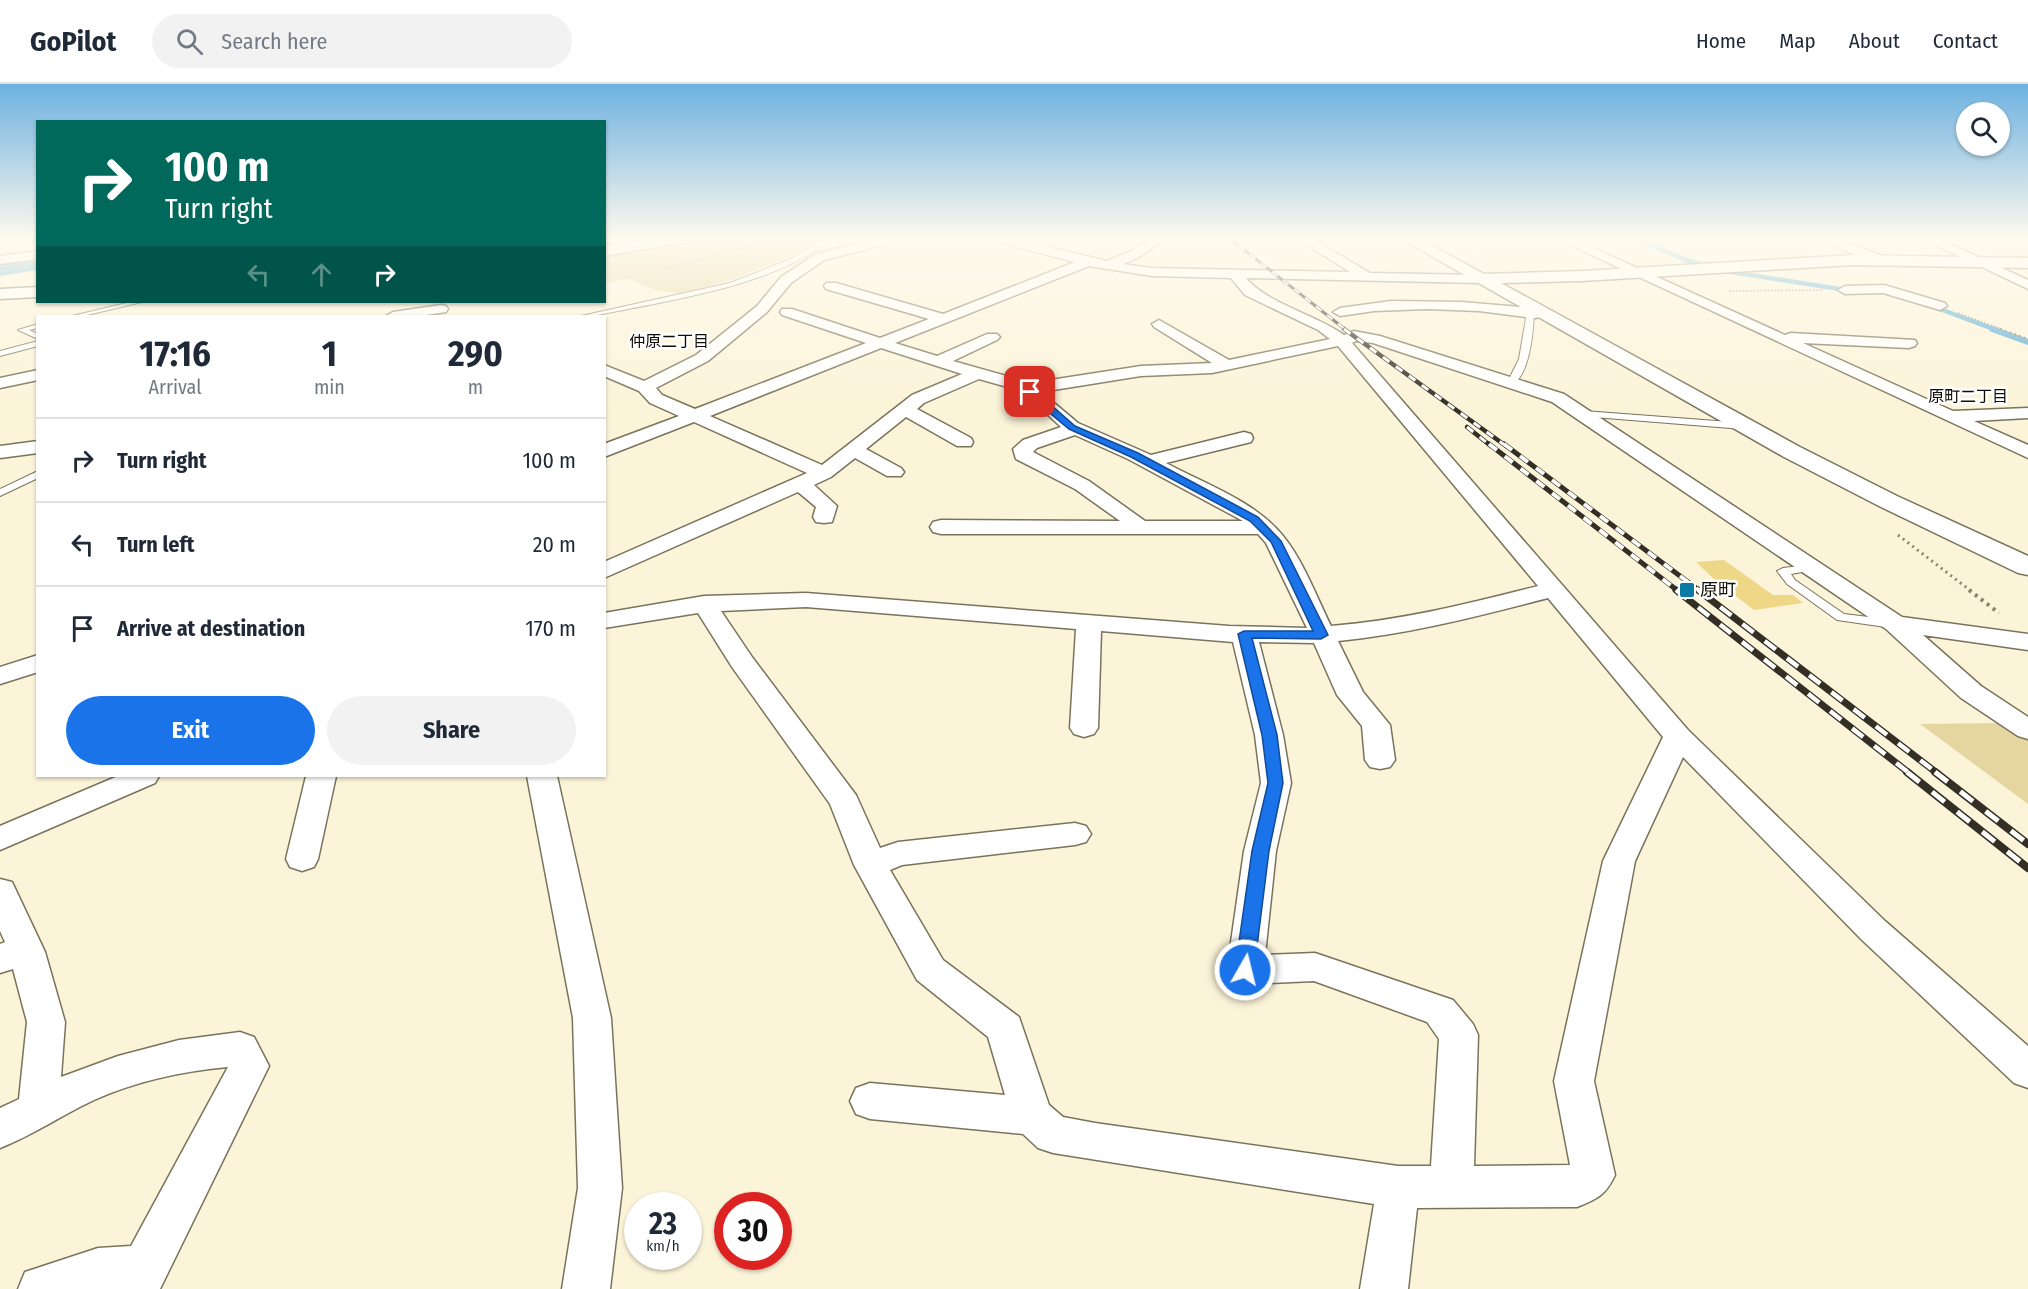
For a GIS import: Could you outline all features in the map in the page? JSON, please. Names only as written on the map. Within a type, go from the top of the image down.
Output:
[{"type":"main road","points":[[1503,293],[1536,314],[1888,501],[2028,567]]},
{"type":"street","points":[[645,387],[702,358],[762,309],[775,293]]},
{"type":"street","points":[[856,293],[945,319]]},
{"type":"street","points":[[606,450],[1010,293]]},
{"type":"street","points":[[1253,293],[1323,327],[1342,341],[1678,736],[1873,930],[2028,1071]]},
{"type":"street","points":[[1682,293],[2028,452]]},
{"type":"street","points":[[1898,293],[1940,306]]},
{"type":"street","points":[[1340,312],[1406,306],[1461,306],[1536,314]]},
{"type":"street","points":[[400,315],[442,309]]},
{"type":"street","points":[[787,312],[975,374],[1031,388],[1141,371],[1198,369],[1226,365],[1342,341],[1354,336],[1375,339],[1558,398],[1895,624],[1971,692],[2028,730]]},
{"type":"street","points":[[1160,324],[1226,365]]},
{"type":"street","points":[[1826,326],[1843,333],[1851,340]]},
{"type":"street","points":[[938,362],[992,337]]},
{"type":"street","points":[[1778,337],[1908,343]]},
{"type":"street","points":[[606,371],[645,387],[656,399],[824,472]]},
{"type":"street","points":[[606,570],[824,472],[918,399],[975,374]]},
{"type":"street","points":[[0,383],[36,375]]},
{"type":"street","points":[[1031,388],[1030,392],[1075,429],[1148,462],[1244,513],[1264,528],[1276,541],[1351,695],[1376,725],[1380,760]]},
{"type":"street","points":[[903,411],[912,413],[964,442]]},
{"type":"street","points":[[1950,416],[2028,413]]},
{"type":"street","points":[[1075,429],[1030,444],[1023,448],[1023,455],[1082,485],[1135,522],[1137,528]]},
{"type":"street","points":[[1148,462],[1244,438]]},
{"type":"street","points":[[0,452],[36,447]]},
{"type":"street","points":[[850,451],[864,455],[894,472]]},
{"type":"street","points":[[798,484],[810,490],[827,506],[825,517]]},
{"type":"street","points":[[941,527],[1264,528]]},
{"type":"street","points":[[606,621],[704,603],[760,599],[806,600],[1089,624],[1244,634],[1321,635],[1385,629],[1437,619],[1555,589]]},
{"type":"street","points":[[704,603],[741,661],[845,802],[870,865],[930,970],[1005,1028],[1032,1116],[1053,1134],[1398,1187],[1577,1186],[1593,1175],[1574,1081],[1619,861],[1678,736]]},
{"type":"street","points":[[1084,728],[1089,624]]},
{"type":"street","points":[[1895,624],[2028,642]]},
{"type":"street","points":[[1244,634],[1269,735],[1276,783],[1260,851],[1245,970],[1315,967],[1440,1011],[1459,1035],[1452,1164],[1458,1187]]},
{"type":"street","points":[[0,676],[36,664]]},
{"type":"street","points":[[0,839],[142,777]]},
{"type":"street","points":[[302,859],[321,777]]},
{"type":"street","points":[[542,777],[592,1018],[600,1188],[586,1289]]},
{"type":"street","points":[[870,865],[898,854],[1074,834]]},
{"type":"street","points":[[0,891],[12,953],[46,1022],[38,1109]]},
{"type":"street","points":[[0,1129],[80,1088],[148,1064],[240,1048],[249,1066],[140,1279],[99,1270],[42,1289]]},
{"type":"street","points":[[870,1101],[1032,1116]]},
{"type":"street","points":[[1384,1289],[1398,1187]]},
{"type":"lane","points":[[590,315],[693,293]]},
{"type":"lane","points":[[80,315],[134,303]]},
{"type":"lane","points":[[1511,383],[1522,361],[1536,314]]},
{"type":"lane","points":[[36,326],[22,330],[36,335]]},
{"type":"lane","points":[[0,354],[36,344]]},
{"type":"lane","points":[[1584,414],[1746,426]]},
{"type":"lane","points":[[0,493],[36,475]]},
{"type":"path","points":[[1940,306],[2028,339]]},
{"type":"path","points":[[1896,533],[2000,614]]},
{"type":"shaded area","points":[[2003,723],[2028,740],[2028,804],[1920,724]]},
{"type":"building","points":[[1724,560],[1773,595],[1793,595],[1803,603],[1754,610],[1696,562]]},
{"type":"waterway","points":[[1932,306],[1996,330]]},
{"type":"waterway","points":[[1992,329],[2028,342]]},
{"type":"railway","points":[[1299,293],[1346,330]]},
{"type":"railway","points":[[1344,329],[1506,446]]},
{"type":"railway","points":[[1467,427],[1491,446]]},
{"type":"railway","points":[[1489,444],[1678,591]]},
{"type":"railway","points":[[1504,444],[1700,591]]},
{"type":"railway","points":[[1676,590],[1909,773]]},
{"type":"railway","points":[[1698,590],[1937,773]]},
{"type":"railway","points":[[1907,772],[2028,868]]},
{"type":"railway","points":[[1935,772],[2028,844]]},
{"type":"place","name":"原町","points":[[1687,590]]},
{"type":"district","name":"仲原二丁目","points":[[669,341]]},
{"type":"district","name":"原町二丁目","points":[[1968,396]]},
{"type":"route","points":[[1030,392],[1066,420],[1072,428],[1135,455],[1254,519],[1276,541],[1321,635],[1244,634],[1269,735],[1276,783],[1260,851],[1245,970]]}]
